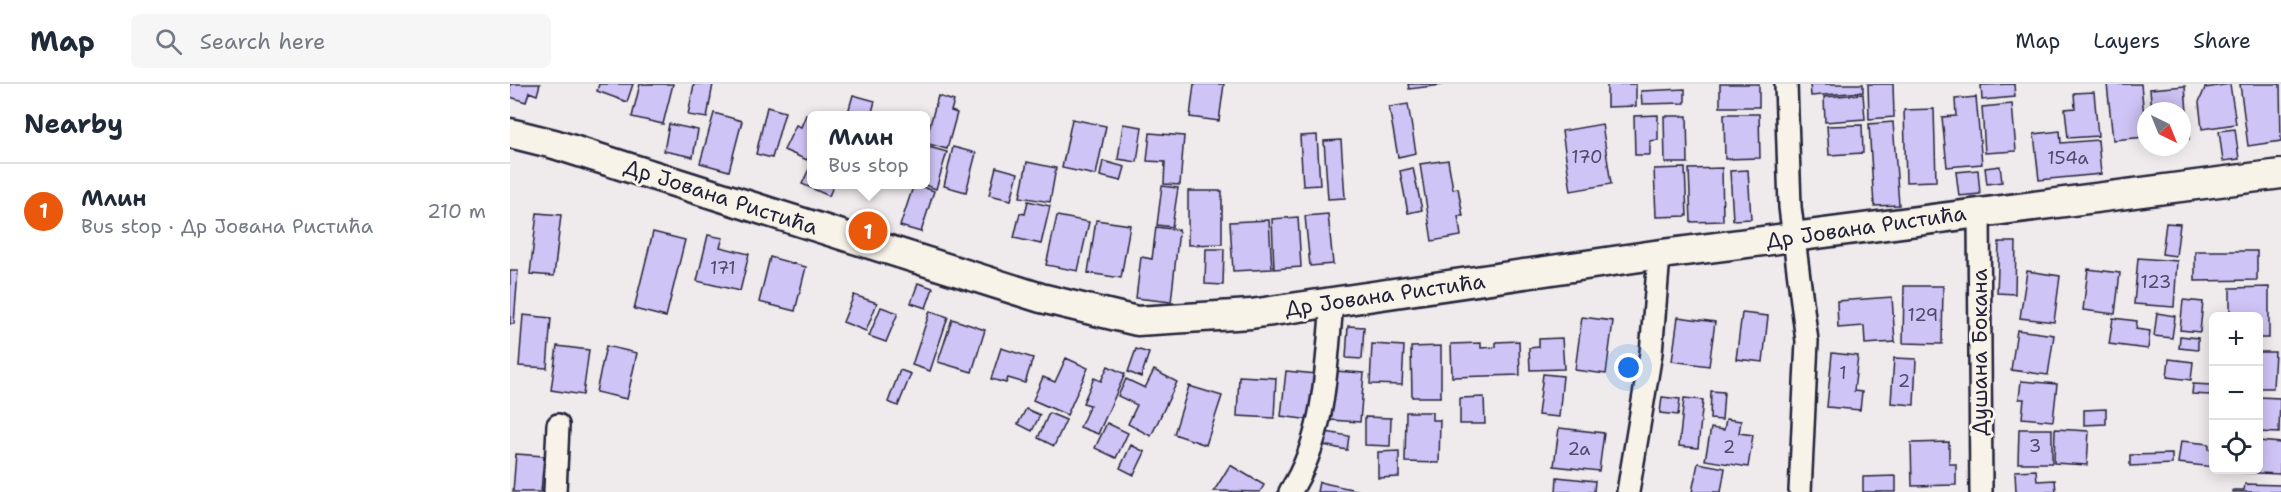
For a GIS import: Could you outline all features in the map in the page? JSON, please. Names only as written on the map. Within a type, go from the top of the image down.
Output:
[{"type":"street","points":[[1786,84],[1793,238],[1807,341],[1800,492]]},
{"type":"street","name":"Др Јована Ристића","points":[[510,133],[554,144],[770,214],[1089,311],[1137,321],[1251,314],[1979,211],[2281,177]]},
{"type":"street","name":"Душана Бокана","points":[[1979,211],[1981,492]]},
{"type":"street","points":[[1628,492],[1652,353],[1659,256]]},
{"type":"street","points":[[1290,492],[1306,464],[1318,421],[1332,303]]},
{"type":"street","points":[[555,492],[558,425]]},
{"type":"building","points":[[510,84],[540,84],[537,95],[529,92],[526,102],[510,97]]},
{"type":"building","points":[[599,84],[633,84],[627,102],[597,91]]},
{"type":"building","points":[[640,84],[673,84],[663,124],[632,117]]},
{"type":"building","points":[[694,84],[713,84],[707,118],[688,115]]},
{"type":"building","points":[[1194,84],[1224,84],[1219,121],[1190,117]]},
{"type":"building","points":[[1408,84],[1441,84],[1441,85],[1409,89]]},
{"type":"building","points":[[1607,84],[1636,84],[1636,106],[1607,107]]},
{"type":"building","points":[[1720,84],[1759,84],[1759,107],[1720,107]]},
{"type":"building","points":[[1810,84],[1863,84],[1863,92],[1811,96]]},
{"type":"building","points":[[1868,84],[1893,84],[1894,117],[1869,119]]},
{"type":"building","points":[[2014,84],[2015,97],[1982,100],[1981,85]]},
{"type":"building","points":[[2107,84],[2141,84],[2143,102],[2137,102],[2137,138],[2113,140]]},
{"type":"building","points":[[2230,84],[2236,124],[2202,129],[2199,102],[2205,88]]},
{"type":"building","points":[[2240,84],[2280,84],[2281,141],[2248,146]]},
{"type":"building","points":[[2185,86],[2186,102],[2151,102],[2150,89]]},
{"type":"building","points":[[1685,89],[1685,103],[1642,104],[1641,91]]},
{"type":"building","points":[[2094,92],[2098,136],[2068,138],[2065,109],[2075,108],[2074,93]]},
{"type":"building","points":[[1863,94],[1865,119],[1825,122],[1824,97]]},
{"type":"building","points":[[853,95],[875,101],[872,111],[848,111]]},
{"type":"building","points":[[938,96],[954,101],[951,111],[957,113],[947,149],[930,144],[930,125]]},
{"type":"building","points":[[1976,97],[1982,164],[1947,167],[1942,117],[1956,116],[1955,99]]},
{"type":"building","points":[[1408,104],[1416,153],[1398,157],[1389,107]]},
{"type":"building","points":[[2012,104],[2016,151],[1985,153],[1982,107]]},
{"type":"building","points":[[767,107],[785,112],[772,158],[756,154]]},
{"type":"building","points":[[1934,109],[1936,181],[1906,182],[1904,110]]},
{"type":"building","points":[[714,113],[742,121],[729,171],[700,163]]},
{"type":"building","points":[[1724,114],[1759,114],[1760,158],[1725,159]]},
{"type":"building","points":[[806,115],[807,160],[784,150],[796,125],[801,127]]},
{"type":"building","points":[[1658,115],[1658,140],[1650,141],[1650,155],[1635,155],[1634,116]]},
{"type":"building","points":[[1664,116],[1687,116],[1688,163],[1665,163]]},
{"type":"building","points":[[1072,119],[1106,126],[1096,175],[1062,168]]},
{"type":"building","points":[[1893,122],[1899,205],[1874,206],[1869,124]]},
{"type":"building","points":[[669,124],[698,130],[693,157],[664,151]]},
{"type":"building","points":[[1123,124],[1142,127],[1137,162],[1118,159]]},
{"type":"building","points":[[1602,124],[1611,184],[1571,191],[1562,131]]},
{"type":"building","points":[[1862,125],[1863,153],[1829,155],[1827,126]]},
{"type":"building","points":[[2235,129],[2239,159],[2223,161],[2219,131]]},
{"type":"building","points":[[2060,131],[2061,143],[2098,140],[2101,174],[2039,180],[2034,134]]},
{"type":"building","points":[[1150,133],[1184,136],[1180,185],[1164,184],[1165,162],[1147,161]]},
{"type":"building","points":[[1317,135],[1320,185],[1303,186],[1300,136]]},
{"type":"building","points":[[1341,140],[1345,198],[1328,199],[1324,141]]},
{"type":"building","points":[[930,147],[947,152],[936,189],[930,187]]},
{"type":"building","points":[[953,147],[976,153],[966,192],[944,186]]},
{"type":"building","points":[[1448,160],[1453,189],[1458,188],[1463,216],[1458,216],[1461,236],[1432,241],[1420,164]]},
{"type":"building","points":[[1103,161],[1125,167],[1121,181],[1100,176]]},
{"type":"building","points":[[1027,162],[1056,168],[1050,202],[1020,197]]},
{"type":"building","points":[[2000,166],[2002,182],[1987,184],[1985,168]]},
{"type":"building","points":[[996,167],[1018,173],[1011,200],[989,195]]},
{"type":"building","points":[[1413,168],[1422,210],[1408,213],[1400,171]]},
{"type":"building","points":[[1685,168],[1687,216],[1656,217],[1654,169]]},
{"type":"building","points":[[1722,168],[1723,221],[1691,222],[1689,169]]},
{"type":"building","points":[[1748,170],[1751,219],[1733,220],[1730,171]]},
{"type":"building","points":[[1978,170],[1980,194],[1959,196],[1956,172]]},
{"type":"building","points":[[807,173],[807,186],[802,184]]},
{"type":"building","points":[[1162,186],[1178,188],[1172,227],[1157,225]]},
{"type":"building","points":[[813,189],[832,189],[829,196]]},
{"type":"building","points":[[912,189],[934,191],[921,232],[900,226]]},
{"type":"building","points":[[1188,191],[1222,191],[1222,244],[1188,245]]},
{"type":"building","points":[[1028,201],[1050,206],[1041,244],[1014,238],[1020,213],[1025,214]]},
{"type":"building","points":[[537,213],[561,215],[554,276],[530,274]]},
{"type":"building","points":[[1328,214],[1333,264],[1310,266],[1305,216]]},
{"type":"building","points":[[1057,216],[1089,222],[1078,271],[1046,265]]},
{"type":"building","points":[[1298,217],[1301,267],[1274,269],[1272,219]]},
{"type":"building","points":[[1096,220],[1130,225],[1121,278],[1088,273]]},
{"type":"building","points":[[1269,220],[1272,269],[1233,271],[1230,222]]},
{"type":"building","points":[[2166,223],[2180,224],[2176,256],[2162,254]]},
{"type":"building","points":[[1156,227],[1179,230],[1171,302],[1136,298],[1141,257],[1152,259]]},
{"type":"building","points":[[653,232],[685,240],[666,317],[634,309]]},
{"type":"building","points":[[708,235],[723,238],[720,247],[749,254],[740,291],[697,281]]},
{"type":"building","points":[[1999,242],[2016,242],[2015,294],[1997,293]]},
{"type":"building","points":[[1206,249],[1224,249],[1223,285],[1205,284]]},
{"type":"building","points":[[2195,251],[2257,251],[2257,280],[2195,281]]},
{"type":"building","points":[[770,257],[806,267],[795,311],[759,302]]},
{"type":"building","points":[[2138,258],[2177,261],[2174,307],[2134,304]]},
{"type":"building","points":[[2088,269],[2120,273],[2115,314],[2083,310]]},
{"type":"building","points":[[510,271],[518,271],[514,324],[510,324]]},
{"type":"building","points":[[2027,271],[2060,276],[2054,322],[2020,318]]},
{"type":"building","points":[[918,283],[933,288],[926,308],[911,303]]},
{"type":"building","points":[[1904,286],[1943,286],[1942,344],[1903,343]]},
{"type":"building","points":[[2269,287],[2269,338],[2263,338],[2263,312],[2230,312],[2230,288]]},
{"type":"building","points":[[854,295],[877,303],[866,331],[843,322]]},
{"type":"building","points":[[1892,297],[1895,342],[1865,344],[1864,326],[1838,328],[1837,301]]},
{"type":"building","points":[[2183,300],[2203,302],[2200,332],[2180,330]]},
{"type":"building","points":[[881,307],[898,313],[886,342],[869,336]]},
{"type":"building","points":[[930,311],[948,317],[930,371],[912,365]]},
{"type":"building","points":[[1742,313],[1768,316],[1763,362],[1736,359]]},
{"type":"building","points":[[2157,313],[2175,316],[2172,338],[2154,336]]},
{"type":"building","points":[[523,315],[551,318],[547,368],[519,366]]},
{"type":"building","points":[[1582,317],[1613,321],[1606,374],[1575,370]]},
{"type":"building","points":[[1678,317],[1715,322],[1709,366],[1672,361]]},
{"type":"building","points":[[2113,318],[2137,321],[2136,329],[2150,331],[2148,349],[2109,344]]},
{"type":"building","points":[[952,319],[985,330],[972,372],[938,362]]},
{"type":"building","points":[[1348,326],[1364,327],[1362,359],[1346,358]]},
{"type":"building","points":[[2017,330],[2054,335],[2048,375],[2011,370]]},
{"type":"building","points":[[2180,336],[2198,338],[2198,350],[2179,348]]},
{"type":"building","points":[[1562,338],[1564,369],[1530,370],[1529,348],[1539,347],[1539,339]]},
{"type":"building","points":[[1519,341],[1520,375],[1452,377],[1451,344],[1481,343],[1481,348],[1496,347],[1496,342]]},
{"type":"building","points":[[1372,344],[1404,346],[1402,385],[1370,384]]},
{"type":"building","points":[[557,346],[589,350],[583,395],[551,390]]},
{"type":"building","points":[[606,346],[637,353],[627,399],[596,392]]},
{"type":"building","points":[[1441,346],[1441,397],[1412,397],[1411,347]]},
{"type":"building","points":[[1001,348],[1033,358],[1025,383],[1008,378],[1006,383],[991,379]]},
{"type":"building","points":[[1136,349],[1149,353],[1141,377],[1128,372]]},
{"type":"building","points":[[2263,352],[2275,352],[2273,388],[2263,388]]},
{"type":"building","points":[[1832,353],[1858,356],[1854,391],[1862,392],[1860,410],[1827,407]]},
{"type":"building","points":[[1066,358],[1088,368],[1067,415],[1033,400],[1043,377],[1055,382]]},
{"type":"building","points":[[1894,358],[1916,359],[1914,405],[1891,403]]},
{"type":"building","points":[[2169,359],[2193,362],[2191,380],[2167,377]]},
{"type":"building","points":[[1108,366],[1125,374],[1098,434],[1080,427],[1090,405],[1083,403],[1094,378],[1101,381]]},
{"type":"building","points":[[900,370],[911,374],[898,406],[888,402]]},
{"type":"building","points":[[1154,370],[1177,382],[1151,436],[1128,424],[1137,405],[1118,396],[1126,379],[1145,388]]},
{"type":"building","points":[[1286,371],[1316,374],[1310,420],[1281,416]]},
{"type":"building","points":[[1334,371],[1364,373],[1360,422],[1330,420]]},
{"type":"building","points":[[1543,374],[1563,376],[1559,417],[1538,415]]},
{"type":"building","points":[[1239,376],[1276,378],[1274,418],[1237,416]]},
{"type":"building","points":[[2021,381],[2057,384],[2053,421],[2022,418],[2024,399],[2019,399]]},
{"type":"building","points":[[2193,384],[2209,385],[2209,395],[2192,394]]},
{"type":"building","points":[[1189,386],[1222,396],[1206,445],[1174,434]]},
{"type":"building","points":[[1711,391],[1724,392],[1722,420],[1710,419]]},
{"type":"building","points":[[1484,397],[1485,424],[1460,424],[1460,398]]},
{"type":"building","points":[[1662,397],[1680,399],[1678,415],[1660,413]]},
{"type":"building","points":[[2263,397],[2280,398],[2279,433],[2263,432]]},
{"type":"building","points":[[1684,398],[1703,400],[1698,448],[1679,446]]},
{"type":"building","points":[[1026,409],[1040,415],[1032,431],[1018,424]]},
{"type":"building","points":[[2106,409],[2106,424],[2084,425],[2084,410]]},
{"type":"building","points":[[1406,412],[1432,412],[1432,420],[1440,420],[1439,463],[1405,462]]},
{"type":"building","points":[[1049,413],[1066,420],[1054,446],[1038,438]]},
{"type":"building","points":[[1365,417],[1391,418],[1390,446],[1365,445]]},
{"type":"building","points":[[1726,419],[1741,421],[1739,433],[1753,435],[1748,467],[1705,460],[1711,428],[1724,430]]},
{"type":"building","points":[[1107,423],[1128,433],[1116,458],[1095,448]]},
{"type":"building","points":[[1559,428],[1604,433],[1599,471],[1554,466]]},
{"type":"building","points":[[2019,429],[2052,429],[2052,463],[2018,463]]},
{"type":"building","points":[[2055,429],[2089,431],[2087,465],[2054,463]]},
{"type":"building","points":[[1326,432],[1349,436],[1347,450],[1323,445]]},
{"type":"building","points":[[2181,441],[2209,444],[2209,466],[2178,463]]},
{"type":"building","points":[[2263,441],[2281,443],[2280,474],[2263,473]]},
{"type":"building","points":[[1949,442],[1949,464],[1956,464],[1956,485],[1912,486],[1911,443]]},
{"type":"building","points":[[1131,445],[1145,452],[1134,475],[1120,468]]},
{"type":"building","points":[[1399,451],[1399,477],[1378,478],[1378,452]]},
{"type":"building","points":[[516,454],[544,456],[541,492],[513,492]]},
{"type":"building","points":[[2172,454],[2172,464],[2130,466],[2130,455]]},
{"type":"building","points":[[1698,463],[1725,468],[1721,492],[1692,492]]},
{"type":"building","points":[[1230,465],[1264,485],[1260,492],[1214,491]]},
{"type":"building","points":[[2036,470],[2037,481],[2055,480],[2056,492],[2016,492],[2015,471]]},
{"type":"building","points":[[1896,476],[1896,492],[1863,492],[1863,477]]},
{"type":"building","points":[[1557,477],[1595,481],[1594,492],[1556,492]]},
{"type":"building","points":[[1319,482],[1361,491],[1361,492],[1317,492]]},
{"type":"building","points":[[2245,484],[2281,485],[2281,492],[2233,492],[2233,490],[2244,490]]},
{"type":"place","name":"Млин","points":[[868,231]]}]
